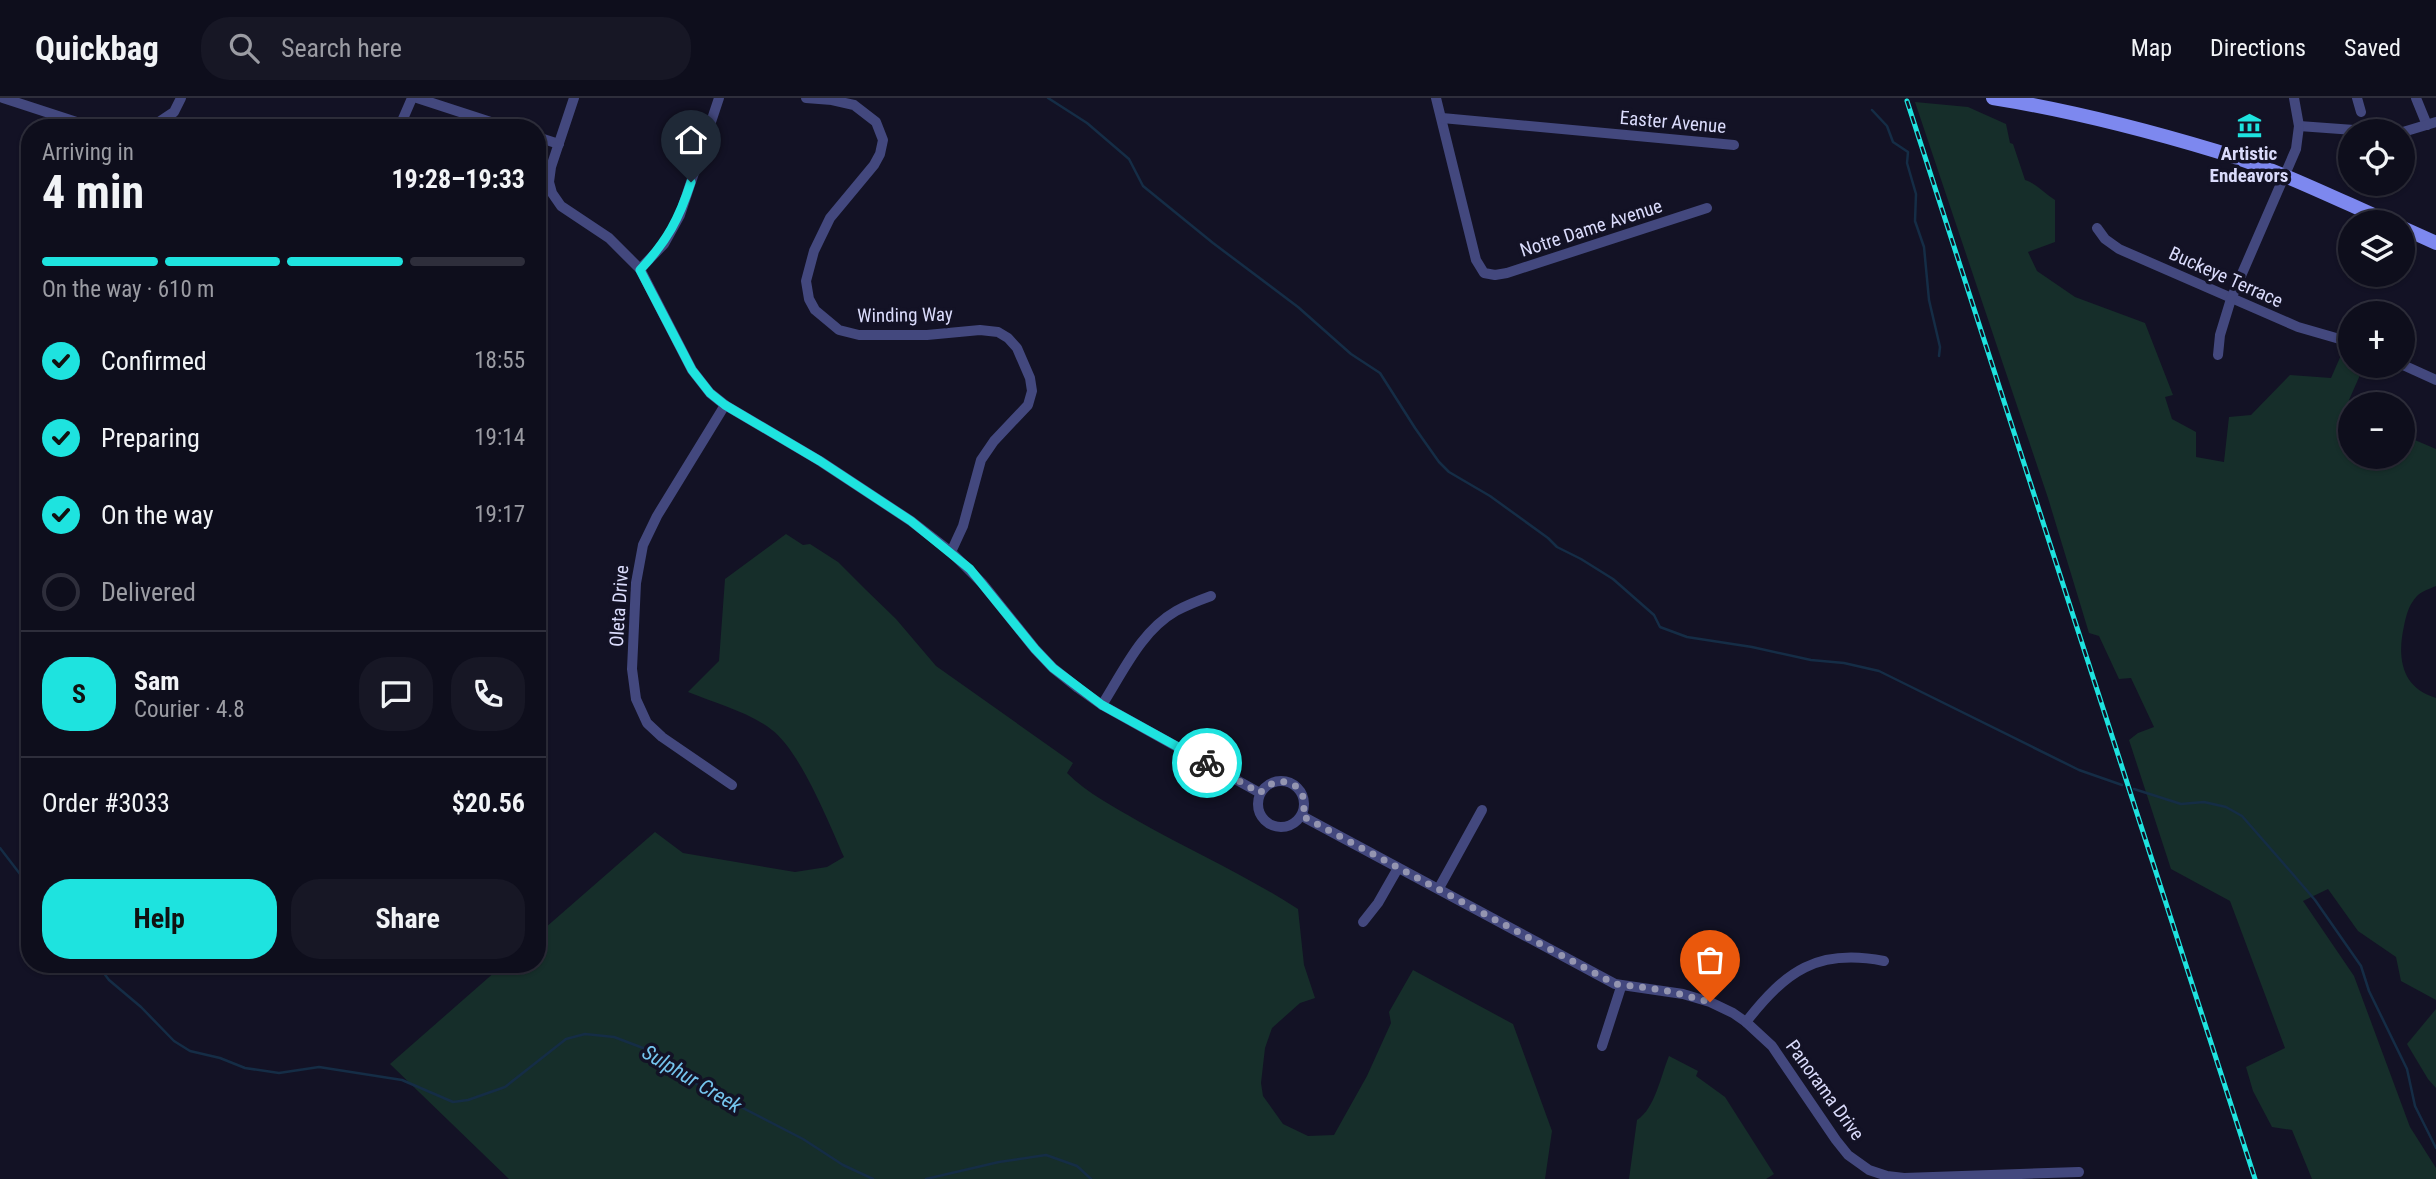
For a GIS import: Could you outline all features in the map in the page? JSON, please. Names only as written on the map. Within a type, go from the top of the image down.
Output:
[{"type":"main road","points":[[1993,98],[2148,131],[2217,151],[2285,176],[2362,210]]},
{"type":"main road","points":[[2415,233],[2436,243]]},
{"type":"street","points":[[3,98],[67,119]]},
{"type":"street","points":[[164,119],[174,112],[181,98]]},
{"type":"street","points":[[404,119],[414,98],[480,119]]},
{"type":"street","points":[[574,98],[550,176],[550,188],[555,199],[564,208],[603,233],[640,270],[698,379],[710,393],[725,405],[820,461],[951,551],[982,583],[1053,668],[1102,705],[1260,793]]},
{"type":"street","points":[[640,270],[664,243],[680,215],[719,98]]},
{"type":"street","name":"Winding Way","points":[[806,98],[854,105],[876,121],[883,141],[874,165],[831,218],[817,242],[806,281],[809,299],[815,310],[839,330],[859,335],[926,335],[980,330],[998,332],[1017,348],[1030,378],[1032,391],[1028,405],[994,441],[981,460],[963,526],[951,551]]},
{"type":"street","points":[[1436,98],[1442,118]]},
{"type":"street","points":[[2218,355],[2220,335],[2231,299],[2296,149],[2299,126],[2294,98]]},
{"type":"street","points":[[2357,98],[2361,112]]},
{"type":"street","points":[[2416,98],[2431,124]]},
{"type":"street","name":"Easter Avenue","points":[[1442,118],[1734,145]]},
{"type":"street","name":"Notre Dame Avenue","points":[[1442,118],[1476,260],[1484,273],[1507,274],[1707,208]]},
{"type":"street","points":[[2299,126],[2338,129]]},
{"type":"street","points":[[546,140],[559,144]]},
{"type":"street","name":"Buckeye Terrace","points":[[2097,228],[2105,239],[2119,249],[2298,327],[2338,339]]},
{"type":"street","points":[[2415,370],[2436,380]]},
{"type":"street","name":"Oleta Drive","points":[[725,405],[657,516],[643,545],[635,591],[632,669],[636,699],[647,723],[662,737],[732,785]]},
{"type":"street","points":[[1102,705],[1141,644],[1156,626],[1175,612],[1211,596]]},
{"type":"street","points":[[1270,783],[1291,783],[1297,787],[1304,800],[1302,816],[1285,828],[1270,825],[1259,813],[1260,793],[1270,783]]},
{"type":"street","points":[[1439,888],[1482,810]]},
{"type":"street","name":"Panorama Drive","points":[[1302,816],[1622,987],[1683,994],[1710,1002],[1746,1022],[1786,1063],[1836,1140],[1869,1170],[1904,1178],[2078,1171]]},
{"type":"street","points":[[1363,922],[1378,903],[1398,868]]},
{"type":"street","points":[[1746,1022],[1784,979],[1810,964],[1850,956],[1884,961]]},
{"type":"street","points":[[1602,1046],[1622,987]]},
{"type":"green space","points":[[1915,102],[1968,107],[2006,124],[2010,143],[2013,144],[2025,180],[2055,200],[2055,242],[2028,252],[2037,271],[2075,297],[2145,323],[2173,395],[2165,397],[2172,419],[2196,432],[2196,457],[2224,462],[2229,417],[2251,415],[2290,375],[2331,378],[2338,362],[2338,378],[2359,378],[2353,392],[2338,392],[2338,469],[2415,469],[2415,440],[2436,449],[2436,586],[2417,596],[2408,610],[2401,649],[2404,670],[2409,679],[2415,687],[2436,698],[2436,1000],[2401,981],[2396,957],[2358,931],[2328,889],[2303,901],[2354,976],[2410,1127],[2436,1168],[2436,1179],[2312,1179],[2292,1130],[2272,1127],[2253,1091],[2246,1067],[2285,1048],[2230,901],[2171,869],[2129,740],[2154,727],[2131,678],[2119,679],[2099,636],[2089,633],[2048,498]]},
{"type":"green space","points":[[786,534],[803,545],[810,544],[838,562],[896,619],[936,666],[1073,763],[1067,773],[1083,787],[1138,821],[1298,909],[1304,965],[1315,998],[1300,1003],[1272,1028],[1265,1048],[1261,1083],[1263,1096],[1283,1124],[1308,1136],[1334,1135],[1367,1076],[1391,1023],[1389,1012],[1413,970],[1513,1024],[1552,1131],[1545,1179],[509,1179],[390,1064],[494,973],[546,973],[546,927],[655,832],[683,853],[795,872],[827,867],[844,857],[813,789],[783,740],[753,718],[688,692],[719,661],[725,579]]},
{"type":"green space","points":[[2436,1009],[2436,1088],[2407,1044]]},
{"type":"green space","points":[[1669,1056],[1698,1071],[1696,1076],[1725,1097],[1774,1174],[1766,1179],[1629,1179],[1637,1120],[1653,1100]]},
{"type":"waterway","points":[[1048,98],[1087,123],[1129,159],[1143,186],[1298,307],[1351,354],[1380,373],[1415,428],[1449,472],[1490,496],[1557,547],[1613,579],[1654,615],[1660,627],[1687,637],[1879,671],[2079,770],[2122,785]]},
{"type":"waterway","points":[[1872,110],[1887,126],[1893,142],[1908,152],[1907,163],[1916,194],[1915,221],[1924,247],[1929,300],[1940,347],[1939,356]]},
{"type":"waterway","points":[[2134,789],[2181,804],[2204,802],[2226,807],[2242,816],[2315,900],[2361,966],[2369,991],[2407,1069],[2415,1106],[2436,1148]]},
{"type":"waterway","name":"Sulphur Creek","points":[[0,848],[21,875]]},
{"type":"waterway","name":"Sulphur Creek","points":[[104,973],[174,1041],[190,1051],[220,1058],[245,1068],[279,1073],[319,1067],[402,1080],[453,1102],[468,1100],[505,1087],[566,1039],[585,1034],[614,1037],[651,1051],[683,1077],[803,1139],[843,1165],[873,1179]]},
{"type":"waterway","name":"Sulphur Creek","points":[[926,1179],[999,1162],[1046,1155],[1077,1166],[1091,1179]]},
{"type":"railway","points":[[1907,101],[2255,1179]]},
{"type":"way so far","points":[[1207,763],[1260,793],[1270,783],[1291,783],[1302,793],[1305,806],[1302,816],[1615,984],[1622,987],[1664,990],[1710,1002]]},
{"type":"place","name":"Artistic Endeavors","points":[[2249,125]]},
{"type":"route","points":[[691,182],[680,215],[668,237],[640,270],[704,388],[725,405],[820,461],[911,521],[970,569],[1053,668],[1102,705],[1207,763]]}]
